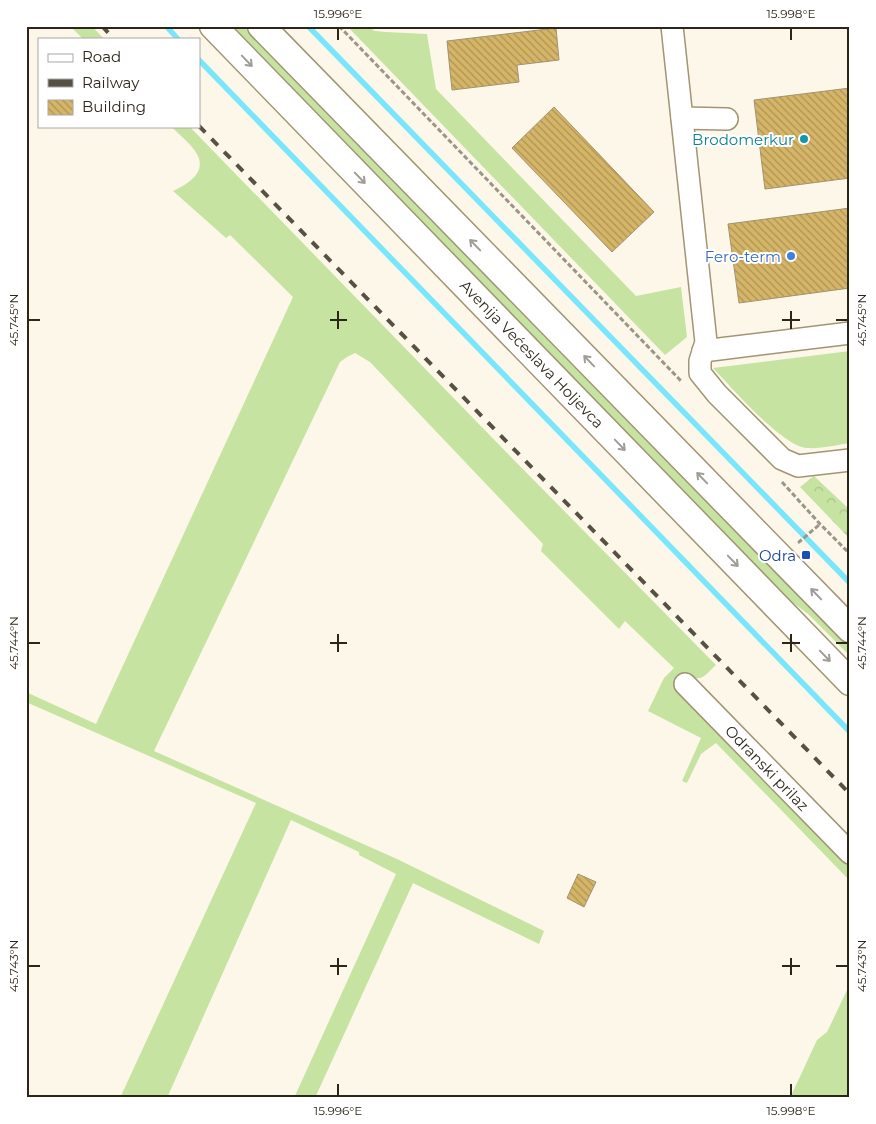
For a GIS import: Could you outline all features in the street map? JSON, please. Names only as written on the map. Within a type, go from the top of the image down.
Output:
[{"type":"main road","name":"Avenija Većeslava Holjevca","points":[[213,26],[850,682]]},
{"type":"main road","points":[[261,26],[850,629]]},
{"type":"street","points":[[672,26],[706,342],[699,368],[702,378],[782,459],[798,466],[850,460]]},
{"type":"street","points":[[682,118],[727,119]]},
{"type":"street","points":[[703,351],[850,333]]},
{"type":"street","name":"Odranski prilaz","points":[[685,684],[850,853]]},
{"type":"path","points":[[339,26],[688,388]]},
{"type":"path","points":[[781,480],[850,554]]},
{"type":"path","points":[[799,542],[820,524]]},
{"type":"green space","points":[[70,26],[92,26],[103,38],[82,38]]},
{"type":"green space","points":[[228,26],[243,26],[394,178],[850,647],[850,656],[808,614],[784,596]]},
{"type":"green space","points":[[347,26],[366,26],[375,31],[427,34],[436,89],[636,296],[681,287],[687,337],[665,355]]},
{"type":"green space","points":[[173,128],[191,128],[716,665],[702,677],[695,678],[686,674],[674,685],[850,864],[850,881],[716,743],[701,754],[687,783],[682,781],[701,738],[648,711],[664,678],[674,668],[625,621],[619,629],[541,551],[543,544],[370,362],[355,353],[340,362],[154,751],[397,859],[544,931],[539,944],[413,883],[315,1098],[294,1098],[396,874],[359,855],[359,852],[291,820],[167,1098],[120,1098],[256,803],[26,702],[26,692],[96,724],[293,297],[230,235],[226,238],[173,191],[184,186],[197,173],[200,162],[193,148]]},
{"type":"green space","points":[[850,351],[850,443],[823,447],[807,448],[785,438],[758,415],[713,368]]},
{"type":"green space","points":[[814,476],[850,510],[850,539],[800,487]]},
{"type":"green space","points":[[850,984],[850,1098],[790,1098],[817,1040],[827,1032]]},
{"type":"building","points":[[556,28],[559,60],[517,65],[519,82],[452,90],[447,41]]},
{"type":"building","name":"Brodomerkur","points":[[850,88],[850,178],[765,189],[754,100]]},
{"type":"building","points":[[554,107],[654,212],[612,252],[512,148]]},
{"type":"building","name":"Fero-term","points":[[850,208],[850,288],[739,303],[728,224]]},
{"type":"building","points":[[578,874],[596,882],[584,907],[567,898]]},
{"type":"waterway","points":[[166,26],[177,38]]},
{"type":"waterway","points":[[308,26],[850,583]]},
{"type":"waterway","points":[[200,61],[850,732]]},
{"type":"railway","points":[[102,26],[113,38]]},
{"type":"railway","points":[[200,127],[850,794]]},
{"type":"place","name":"Brodomerkur","points":[[804,139]]},
{"type":"place","name":"Fero-term","points":[[791,256]]},
{"type":"place","name":"Odra","points":[[806,555]]}]
